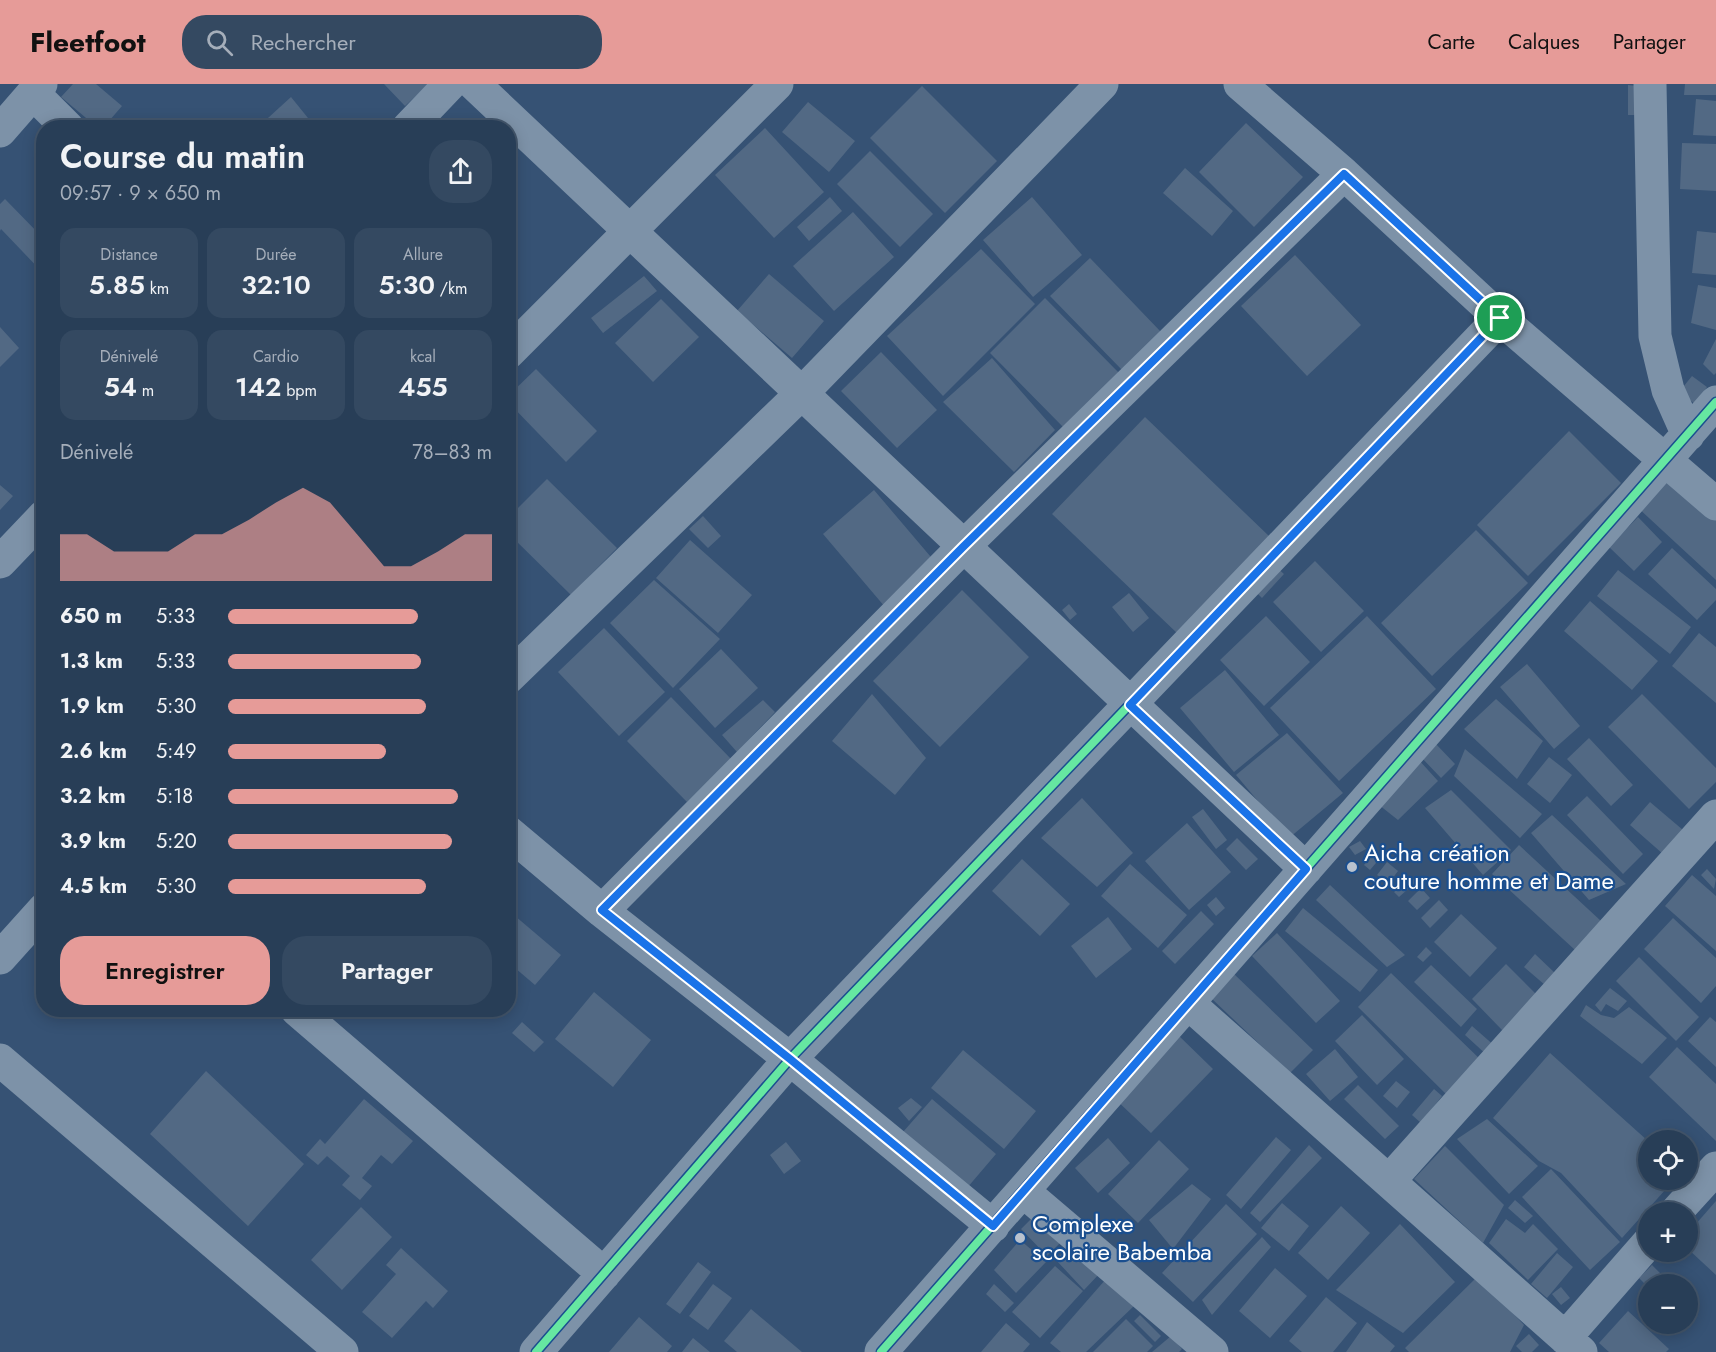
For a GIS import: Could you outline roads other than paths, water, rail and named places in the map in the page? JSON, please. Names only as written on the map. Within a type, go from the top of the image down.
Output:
[{"type":"street","points":[[416,120],[450,84]]},
{"type":"street","points":[[474,84],[512,120]]},
{"type":"street","points":[[516,345],[777,84]]},
{"type":"street","points":[[516,670],[802,393],[1102,84]]},
{"type":"street","points":[[1240,84],[1344,174],[1500,318],[1716,504]]},
{"type":"street","points":[[1650,84],[1654,336],[1668,390],[1688,435]]},
{"type":"street","points":[[0,131],[37,88],[62,120]]},
{"type":"street","points":[[516,124],[1306,869]]},
{"type":"street","points":[[602,910],[963,547],[1344,174]]},
{"type":"street","points":[[536,1352],[790,1059],[1500,318]]},
{"type":"street","points":[[881,1352],[1716,402]]},
{"type":"street","points":[[0,562],[36,524]]},
{"type":"street","points":[[1389,1181],[1716,816]]},
{"type":"street","points":[[516,839],[993,1226]]},
{"type":"street","points":[[0,958],[36,918]]},
{"type":"street","points":[[1188,1003],[1573,1345],[1638,1257]]},
{"type":"street","points":[[305,1017],[604,1274]]},
{"type":"street","points":[[0,1060],[342,1352]]},
{"type":"street","points":[[1685,1202],[1716,1167]]},
{"type":"street","points":[[1023,1191],[1212,1352]]},
{"type":"place","name":"Aicha création couture homme et Dame","points":[[1352,867]]},
{"type":"place","name":"Complexe scolaire Babemba","points":[[1020,1238]]}]
